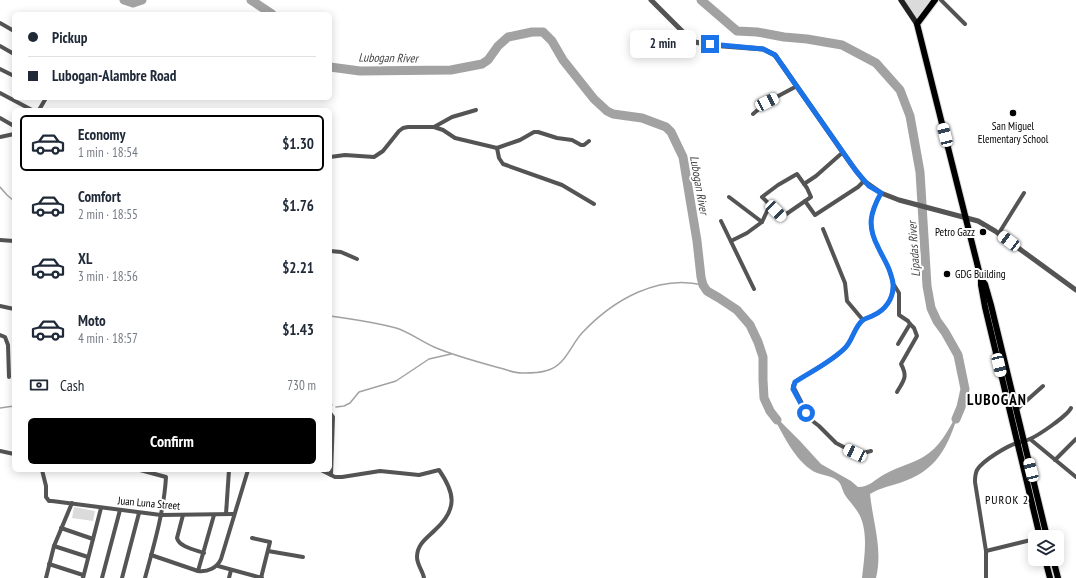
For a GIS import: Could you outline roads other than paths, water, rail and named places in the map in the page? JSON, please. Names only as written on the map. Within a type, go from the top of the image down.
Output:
[{"type":"main road","points":[[900,0],[917,24],[982,279],[991,305],[1045,530]]},
{"type":"main road","points":[[917,24],[935,0]]},
{"type":"main road","points":[[982,279],[980,285],[984,307],[1024,441],[1039,530]]},
{"type":"main road","points":[[1047,566],[1050,578]]},
{"type":"main road","points":[[1055,566],[1058,578]]},
{"type":"street","points":[[651,0],[695,42],[763,49],[769,51],[779,60],[842,152],[864,181],[881,193],[910,203],[983,223],[999,233],[1076,290]]},
{"type":"street","points":[[941,0],[965,24]]},
{"type":"street","points":[[0,23],[12,30]]},
{"type":"street","points":[[0,46],[12,53]]},
{"type":"street","points":[[0,69],[12,75]]},
{"type":"street","points":[[753,114],[767,102],[797,86]]},
{"type":"street","points":[[0,93],[12,99]]},
{"type":"street","points":[[13,100],[28,108]]},
{"type":"street","points":[[434,126],[452,117],[476,110]]},
{"type":"street","points":[[0,118],[12,125]]},
{"type":"street","points":[[332,157],[345,155],[374,157],[383,152],[395,134],[408,126],[434,126],[455,138],[497,148],[520,140],[534,132],[543,132],[557,138],[572,140],[581,145],[584,145],[589,141]]},
{"type":"street","points":[[0,136],[12,134]]},
{"type":"street","points":[[497,148],[499,158],[503,164],[562,185],[594,204]]},
{"type":"street","points":[[804,184],[816,176],[842,152]]},
{"type":"street","points":[[798,174],[804,184],[811,197],[782,217],[762,197],[786,180],[798,174]]},
{"type":"street","points":[[805,201],[815,215],[858,187],[864,181]]},
{"type":"street","points":[[881,193],[872,211],[871,223],[874,238],[888,266],[898,293],[899,315],[908,321],[918,336],[901,364],[905,371],[905,379],[897,392]]},
{"type":"street","points":[[999,233],[1024,193]]},
{"type":"street","points":[[729,197],[762,222]]},
{"type":"street","points":[[731,241],[747,233],[762,222],[770,205]]},
{"type":"street","points":[[721,221],[754,289]]},
{"type":"street","points":[[823,229],[845,282],[846,298],[863,320]]},
{"type":"street","points":[[0,240],[12,241]]},
{"type":"street","points":[[332,252],[341,252],[357,258]]},
{"type":"street","points":[[871,452],[855,453],[836,443],[810,419],[793,386],[795,382],[841,352],[851,340],[856,327],[863,320],[884,309],[892,295],[894,285]]},
{"type":"street","points":[[0,306],[12,309]]},
{"type":"street","points":[[898,344],[910,324]]},
{"type":"street","points":[[0,335],[5,337],[8,342],[10,377]]},
{"type":"street","points":[[1016,410],[1043,386]]},
{"type":"street","points":[[986,578],[986,551],[976,488],[975,474],[977,469],[985,462],[1024,441],[1066,415],[1071,408]]},
{"type":"street","points":[[332,416],[332,446]]},
{"type":"street","points":[[1055,460],[1076,439]]},
{"type":"street","points":[[1024,441],[1055,460],[1076,477]]},
{"type":"street","points":[[0,452],[12,454]]},
{"type":"street","points":[[324,472],[342,477],[380,471],[419,475],[439,470],[450,487],[452,505],[450,513],[443,522],[425,538],[418,551],[417,562],[424,578]]},
{"type":"street","name":"Juan Luna Street","points":[[42,472],[47,499],[52,501],[161,515],[234,514]]},
{"type":"street","points":[[145,578],[161,515],[165,495],[166,477],[147,472]]},
{"type":"street","points":[[226,514],[229,472]]},
{"type":"street","points":[[218,566],[247,472]]},
{"type":"street","points":[[46,578],[54,546],[72,503]]},
{"type":"street","points":[[49,564],[83,576],[101,508]]},
{"type":"street","points":[[102,578],[120,510]]},
{"type":"street","points":[[122,578],[139,513]]},
{"type":"street","points":[[198,571],[214,514]]},
{"type":"street","points":[[183,515],[177,538],[178,542],[182,545],[204,553]]},
{"type":"street","points":[[61,528],[93,539]]},
{"type":"street","points":[[151,555],[198,571],[206,571],[218,566],[262,578],[270,542],[252,538]]},
{"type":"street","points":[[986,551],[1028,541]]},
{"type":"street","points":[[54,546],[88,557]]},
{"type":"street","points":[[268,551],[303,557]]},
{"type":"street","points":[[229,578],[232,570]]},
{"type":"waterway","name":"Lubogan River","points":[[124,0],[133,3],[142,0]]},
{"type":"waterway","name":"Lubogan River","points":[[251,0],[269,12]]},
{"type":"waterway","name":"Lipadas River","points":[[701,0],[737,31],[757,32],[842,45],[876,63],[900,90],[910,116],[920,172],[927,286],[931,308],[937,321],[958,355],[965,389],[961,407],[956,419]]},
{"type":"waterway","name":"Lubogan River","points":[[332,67],[360,71],[451,70],[482,64],[488,60],[498,46],[508,37],[532,32],[543,32],[552,41],[563,60],[594,99],[607,111],[613,114],[642,118],[666,127],[671,132],[683,157],[703,285],[707,291],[737,310],[750,325],[763,357],[764,398],[770,411],[777,420]]},
{"type":"waterway","points":[[0,187],[12,199]]},
{"type":"waterway","points":[[332,316],[371,322],[396,328],[434,347],[458,356],[515,372],[535,373],[552,369],[558,365],[582,333],[594,321],[622,300],[637,292],[669,283],[703,285]]},
{"type":"waterway","points":[[336,407],[344,406],[350,403],[359,392],[396,381],[429,359],[451,354]]},
{"type":"waterway","points":[[0,408],[12,406]]},
{"type":"place","name":"San Miguel Elementary School","points":[[1013,113]]},
{"type":"place","name":"Petro Gazz","points":[[983,232]]},
{"type":"place","name":"GDG Building","points":[[947,274]]},
{"type":"district","name":"LUBOGAN","points":[[997,400]]},
{"type":"district","name":"PUROK 2","points":[[1007,500]]}]
